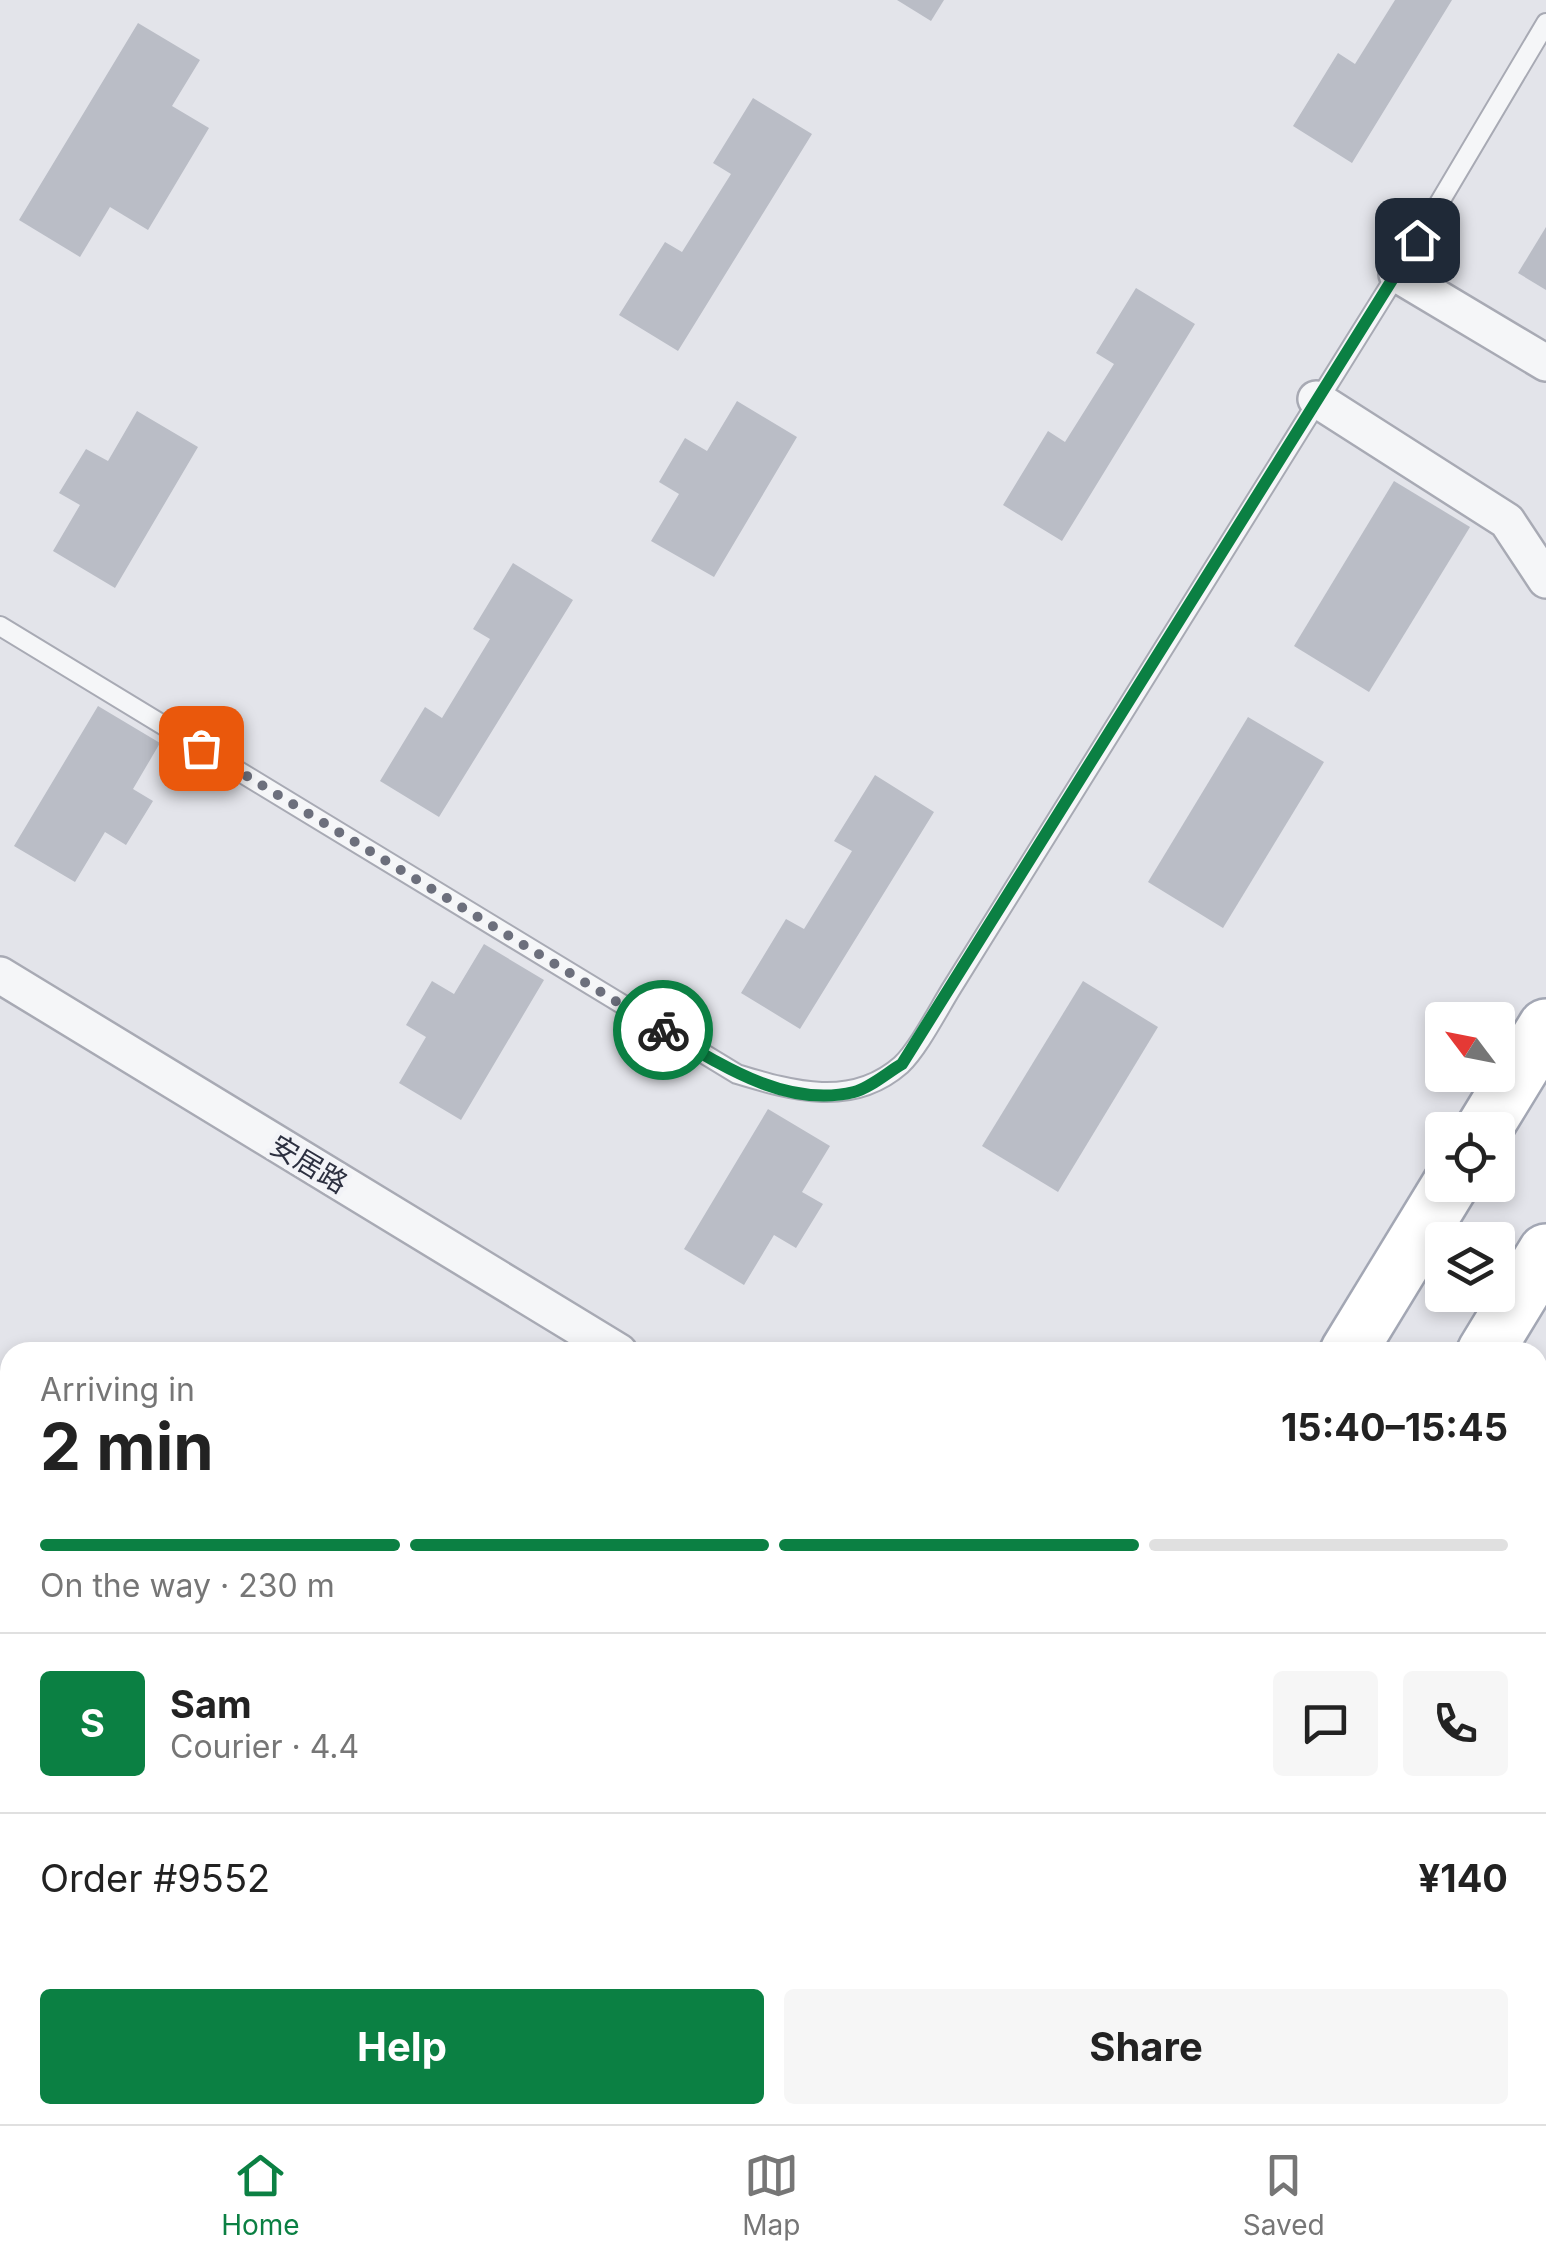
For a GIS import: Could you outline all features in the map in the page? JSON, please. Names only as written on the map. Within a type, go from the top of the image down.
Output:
[{"type":"main road","points":[[1494,1112],[1546,1027]]},
{"type":"main road","points":[[1354,1342],[1440,1202]]},
{"type":"main road","points":[[1491,1342],[1546,1252]]},
{"type":"street","points":[[1397,274],[1546,363]]},
{"type":"street","points":[[1316,399],[1507,522],[1546,580]]},
{"type":"street","name":"安居路","points":[[0,975],[602,1342]]},
{"type":"lane","points":[[0,626],[737,1074],[801,1093],[855,1092],[902,1064],[1397,274],[1546,23]]},
{"type":"building","points":[[897,0],[944,0],[931,21]]},
{"type":"building","points":[[1395,0],[1452,0],[1352,163],[1293,126],[1338,53],[1355,64]]},
{"type":"building","points":[[138,23],[200,60],[172,106],[209,128],[148,230],[110,207],[80,257],[19,220]]},
{"type":"building","points":[[753,98],[812,134],[678,351],[619,315],[665,242],[682,252],[731,174],[713,163]]},
{"type":"building","points":[[1546,227],[1546,290],[1518,273]]},
{"type":"building","points":[[1136,288],[1195,324],[1062,541],[1003,505],[1048,431],[1065,442],[1114,364],[1096,353]]},
{"type":"building","points":[[737,401],[797,437],[714,577],[651,541],[679,494],[659,482],[685,438],[707,451]]},
{"type":"building","points":[[137,411],[198,447],[115,588],[53,551],[80,505],[59,493],[86,449],[108,461]]},
{"type":"building","points":[[1394,481],[1470,527],[1369,692],[1294,646]]},
{"type":"building","points":[[513,563],[573,600],[439,817],[380,781],[425,707],[442,718],[490,639],[473,629]]},
{"type":"building","points":[[98,706],[160,743],[133,789],[153,801],[126,845],[105,832],[75,882],[14,846]]},
{"type":"building","points":[[1248,717],[1324,762],[1223,928],[1148,882]]},
{"type":"building","points":[[875,775],[934,812],[800,1029],[741,993],[786,919],[804,929],[852,851],[834,841]]},
{"type":"building","points":[[484,944],[544,980],[461,1120],[399,1083],[426,1037],[406,1025],[432,981],[454,994]]},
{"type":"building","points":[[1083,981],[1158,1027],[1058,1192],[982,1146]]},
{"type":"building","points":[[768,1109],[830,1146],[802,1192],[823,1204],[796,1248],[774,1235],[744,1285],[684,1249]]},
{"type":"way so far","points":[[201,748],[663,1030]]},
{"type":"route","points":[[663,1030],[737,1074],[801,1093],[855,1092],[902,1064],[1417,240]]}]
